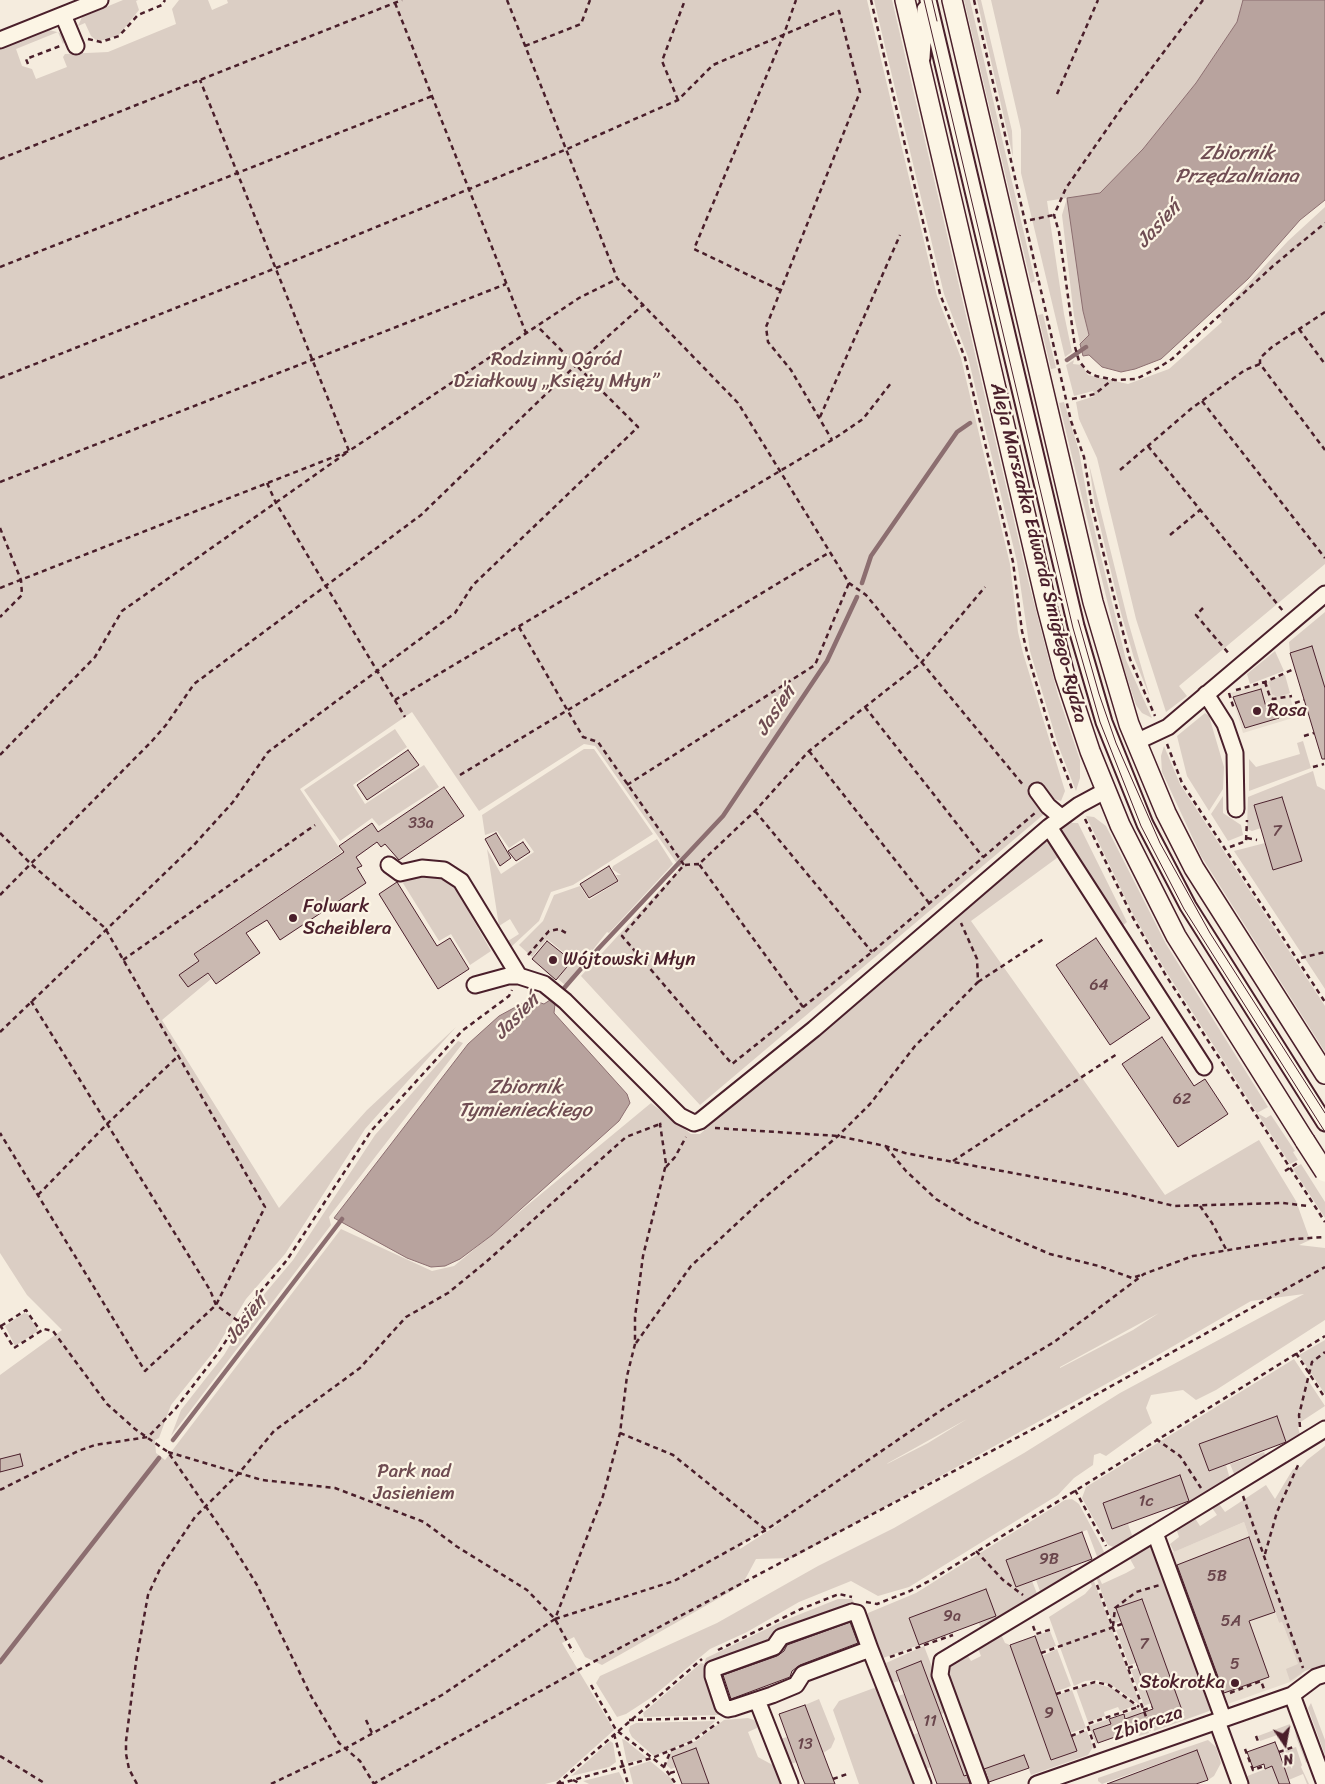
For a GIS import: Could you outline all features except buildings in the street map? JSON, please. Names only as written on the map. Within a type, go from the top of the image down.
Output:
[{"type":"main road","name":"Aleja Marszałka Edwarda Śmigłego-Rydza","points":[[904,0],[1057,645],[1076,711],[1105,791],[1130,848],[1176,936],[1325,1172]]},
{"type":"main road","points":[[952,0],[1093,602],[1114,679],[1136,742],[1166,814],[1194,868],[1325,1074]]},
{"type":"street","points":[[0,40],[63,15],[76,4],[100,0]]},
{"type":"street","points":[[922,76],[927,0]]},
{"type":"street","points":[[927,0],[1076,626],[1104,722],[1146,824],[1184,900],[1325,1123]]},
{"type":"street","points":[[63,15],[75,43]]},
{"type":"street","points":[[1136,742],[1161,731],[1325,594]]},
{"type":"street","points":[[1206,694],[1225,724],[1235,753],[1236,809]]},
{"type":"street","points":[[1033,791],[1062,817]]},
{"type":"street","points":[[476,984],[508,976],[536,979],[553,990],[565,1001],[680,1116],[691,1121],[707,1118],[1049,827],[1105,791]]},
{"type":"street","points":[[1049,827],[1204,1067]]},
{"type":"street","points":[[389,865],[400,873],[422,868],[444,870],[461,881],[519,976]]},
{"type":"street","points":[[980,1784],[940,1675],[940,1664],[1325,1429]]},
{"type":"street","points":[[1155,1533],[1220,1720],[1240,1784]]},
{"type":"street","points":[[870,1649],[803,1674],[796,1685],[728,1709],[723,1706],[713,1676],[713,1669],[774,1647],[781,1637],[852,1612],[857,1613],[923,1784]]},
{"type":"street","name":"Zbiorcza","points":[[1037,1784],[1292,1695],[1316,1677],[1325,1674]]},
{"type":"street","points":[[1292,1695],[1325,1784]]},
{"type":"street","points":[[757,1700],[790,1784]]},
{"type":"path","points":[[28,64],[26,59],[75,43],[81,37],[101,42],[119,36],[138,15],[162,5],[165,0]]},
{"type":"path","points":[[0,159],[402,0]]},
{"type":"path","points":[[507,0],[617,278],[738,403],[849,583],[866,594],[921,663],[1033,791]]},
{"type":"path","points":[[525,46],[581,24],[590,0]]},
{"type":"path","points":[[678,100],[662,61],[684,0]]},
{"type":"path","points":[[780,290],[694,249],[784,34],[796,0]]},
{"type":"path","points":[[871,0],[940,294],[965,358],[1013,562],[1022,631],[1054,743],[1075,795]]},
{"type":"path","points":[[974,0],[1071,421],[1084,457],[1092,506],[1130,658],[1180,779],[1325,1002]]},
{"type":"path","points":[[1057,94],[1098,0]]},
{"type":"path","points":[[1203,0],[1072,180],[1054,215],[1059,232],[1075,347],[1080,361],[1088,372],[1112,380],[1136,379],[1172,358],[1325,223]]},
{"type":"path","points":[[395,3],[526,333]]},
{"type":"path","points":[[0,378],[567,149],[678,100],[713,65],[839,11],[860,92],[766,327],[768,342],[791,370],[832,440]]},
{"type":"path","points":[[200,80],[349,451]]},
{"type":"path","points":[[0,267],[432,96]]},
{"type":"path","points":[[1030,220],[1054,215]]},
{"type":"path","points":[[819,418],[900,235]]},
{"type":"path","points":[[0,755],[95,657],[122,611],[349,451],[579,298],[617,278]]},
{"type":"path","points":[[0,482],[506,284]]},
{"type":"path","points":[[0,895],[152,741],[166,725],[194,684],[327,587],[421,515],[576,365],[644,304]]},
{"type":"path","points":[[1325,312],[1272,347],[1260,358],[1260,364],[1325,450]]},
{"type":"path","points":[[0,1032],[105,928],[193,846],[233,802],[268,752],[454,613],[473,585],[638,427],[537,326]]},
{"type":"path","points":[[1298,329],[1325,364]]},
{"type":"path","points":[[1120,470],[1202,401],[1245,370],[1260,364]]},
{"type":"path","points":[[1072,400],[1094,394],[1112,380]]},
{"type":"path","points":[[395,700],[832,440],[863,419],[891,383]]},
{"type":"path","points":[[1202,401],[1325,558]]},
{"type":"path","points":[[1148,446],[1276,604]]},
{"type":"path","points":[[0,588],[349,451]]},
{"type":"path","points":[[267,483],[276,503],[405,717]]},
{"type":"path","points":[[1170,535],[1200,510]]},
{"type":"path","points":[[0,528],[21,580],[22,595],[0,617]]},
{"type":"path","points":[[460,775],[830,552]]},
{"type":"path","points":[[626,785],[815,666],[849,583]]},
{"type":"path","points":[[984,587],[921,663],[809,751],[755,812],[699,864],[684,865],[622,936],[732,1064],[872,952],[1042,807],[1048,806]]},
{"type":"path","points":[[1203,608],[1196,615],[1224,648]]},
{"type":"path","points":[[519,627],[566,711],[583,737],[598,742],[626,785],[684,865]]},
{"type":"path","points":[[1229,692],[1265,682],[1294,669]]},
{"type":"path","points":[[1265,682],[1270,697],[1273,700],[1292,696]]},
{"type":"path","points":[[1295,703],[1304,700]]},
{"type":"path","points":[[865,708],[983,857]]},
{"type":"path","points":[[1304,736],[1314,733]]},
{"type":"path","points":[[809,751],[929,903]]},
{"type":"path","points":[[1313,767],[1324,764]]},
{"type":"path","points":[[755,812],[872,952]]},
{"type":"path","points":[[1083,815],[1118,889],[1152,953],[1325,1222]]},
{"type":"path","points":[[123,960],[315,825]]},
{"type":"path","points":[[0,833],[31,864],[105,928],[177,1057],[265,1207],[216,1305],[145,1371],[0,1133]]},
{"type":"path","points":[[1247,838],[1257,840]]},
{"type":"path","points":[[699,864],[803,1007]]},
{"type":"path","points":[[954,908],[977,959],[978,982]]},
{"type":"path","points":[[528,955],[549,931],[559,929],[566,933]]},
{"type":"path","points":[[635,1344],[691,1266],[763,1199],[838,1136],[870,1104],[915,1046],[978,982],[1045,938]]},
{"type":"path","points":[[1302,958],[1325,952]]},
{"type":"path","points":[[0,1490],[78,1450],[112,1441],[146,1438],[176,1408],[218,1353],[239,1321],[286,1260],[371,1131],[462,1031],[509,996],[519,976]]},
{"type":"path","points":[[31,1001],[210,1290],[216,1305],[239,1321]]},
{"type":"path","points":[[953,1161],[1117,1054]]},
{"type":"path","points":[[38,1195],[107,1124],[177,1057]]},
{"type":"path","points":[[665,1169],[675,1157],[691,1121]]},
{"type":"path","points":[[137,1784],[129,1768],[126,1741],[136,1662],[148,1595],[160,1569],[205,1505],[240,1472],[274,1431],[360,1368],[406,1317],[448,1293],[474,1272],[626,1136],[660,1124],[691,1121],[709,1127],[838,1136],[885,1146],[904,1153],[953,1161],[1058,1183],[1126,1194],[1174,1206],[1283,1203],[1308,1206]]},
{"type":"path","points":[[555,1619],[603,1496],[620,1433],[627,1376],[635,1344],[634,1317],[643,1256],[665,1169],[660,1124]]},
{"type":"path","points":[[885,1146],[906,1171],[936,1199],[970,1220],[1050,1254],[1099,1266],[1132,1278],[1192,1256],[1227,1252],[1294,1239],[1325,1237]]},
{"type":"path","points":[[1286,1171],[1301,1161]]},
{"type":"path","points":[[1200,1206],[1212,1223],[1227,1252]]},
{"type":"path","points":[[168,1452],[257,1585],[311,1696],[339,1743],[360,1761],[374,1784],[582,1668],[1054,1418],[1325,1267]]},
{"type":"path","points":[[271,1784],[346,1748],[442,1695],[555,1619],[674,1581],[766,1530],[943,1409],[1054,1342],[1144,1274]]},
{"type":"path","points":[[41,1332],[26,1310],[0,1326],[14,1348],[47,1329],[53,1331],[107,1404],[146,1438],[168,1452],[262,1480],[335,1488],[424,1522],[456,1546],[527,1590],[555,1619],[573,1652]]},
{"type":"path","points":[[853,1597],[877,1604],[910,1592],[1325,1336]]},
{"type":"path","points":[[1296,1353],[1325,1398]]},
{"type":"path","points":[[620,1433],[673,1455],[766,1530]]},
{"type":"path","points":[[1156,1439],[1180,1456],[1205,1494]]},
{"type":"path","points":[[1238,1482],[1305,1674]]},
{"type":"path","points":[[1075,1490],[1113,1559]]},
{"type":"path","points":[[976,1551],[1003,1580],[1024,1596]]},
{"type":"path","points":[[1092,1571],[1140,1706]]},
{"type":"path","points":[[1112,1627],[1116,1619],[1115,1608],[1124,1600],[1136,1592],[1167,1582]]},
{"type":"path","points":[[1041,1653],[1122,1624]]},
{"type":"path","points":[[1033,1626],[1036,1634],[1052,1629]]},
{"type":"path","points":[[881,1660],[954,1635]]},
{"type":"path","points":[[1128,1668],[1137,1665]]},
{"type":"path","points":[[1229,1693],[1261,1681],[1265,1693]]},
{"type":"path","points":[[1056,1694],[1095,1682],[1109,1685],[1140,1706],[1152,1734]]},
{"type":"path","points":[[591,1686],[616,1730],[664,1767],[676,1784]]},
{"type":"path","points":[[1238,1690],[1240,1695]]},
{"type":"path","points":[[1097,1753],[1086,1724],[1140,1706]]},
{"type":"path","points":[[1143,1710],[1152,1707]]},
{"type":"path","points":[[558,1784],[652,1758],[691,1742],[716,1726],[723,1718],[629,1720]]},
{"type":"path","points":[[366,1720],[372,1733]]},
{"type":"path","points":[[1071,1736],[1088,1729]]},
{"type":"path","points":[[558,1784],[614,1734],[616,1730]]},
{"type":"path","points":[[614,1734],[628,1784]]},
{"type":"path","points":[[1256,1736],[1259,1744]]},
{"type":"path","points":[[1279,1752],[1297,1745]]},
{"type":"path","points":[[1245,1749],[1253,1770],[1264,1766]]},
{"type":"path","points":[[664,1767],[671,1750]]},
{"type":"path","points":[[0,1756],[46,1784]]},
{"type":"path","points":[[670,1773],[677,1771]]},
{"type":"path","points":[[833,1779],[850,1772]]},
{"type":"path","points":[[573,1780],[581,1784]]},
{"type":"shaded area","points":[[1284,676],[1296,717],[1243,733],[1231,693]]},
{"type":"shaded area","points":[[1244,1522],[1279,1623],[1282,1622],[1302,1674],[1293,1681],[1222,1706],[1169,1554]]},
{"type":"green space","points":[[123,0],[138,0],[136,1],[139,10],[119,35],[105,40],[96,40],[91,36],[85,23],[78,26],[82,17]]},
{"type":"green space","points":[[179,0],[208,0],[212,10],[228,3],[227,0],[867,0],[937,296],[961,358],[1010,564],[1018,632],[1023,653],[1065,791],[1061,801],[1054,799],[1043,815],[700,1105],[581,976],[680,868],[595,746],[584,744],[479,811],[412,712],[300,789],[342,852],[193,954],[211,979],[162,1020],[279,1208],[367,1110],[456,1027],[365,1129],[285,1254],[246,1299],[215,1350],[171,1405],[159,1438],[155,1440],[156,1453],[165,1460],[341,1229],[432,1271],[454,1266],[651,1103],[691,1134],[700,1134],[1043,841],[1054,844],[1061,855],[971,921],[1165,1195],[1259,1140],[1296,1201],[1310,1240],[1299,1245],[1325,1248],[1325,1320],[1216,1390],[1196,1400],[1183,1390],[1151,1395],[1146,1408],[1152,1423],[1106,1456],[1100,1453],[1094,1455],[1093,1465],[1074,1478],[1058,1495],[909,1587],[878,1596],[851,1581],[799,1602],[747,1632],[710,1649],[652,1697],[626,1714],[617,1717],[596,1683],[600,1676],[717,1623],[818,1566],[894,1528],[1024,1453],[1120,1393],[1304,1294],[1251,1301],[1151,1359],[793,1558],[756,1559],[742,1585],[602,1665],[585,1657],[574,1637],[562,1643],[614,1730],[557,1781],[545,1784],[0,1784],[0,1375],[62,1330],[27,1295],[0,1253],[0,49],[49,30],[58,32],[16,49],[22,66],[32,69],[36,79],[67,67],[63,57],[65,54],[108,52],[176,24],[172,9]],"holes":[[[1159,1313],[1133,1330],[1060,1368],[1060,1367]],[[967,1419],[928,1443],[888,1463]],[[785,1520],[740,1549],[739,1545]]]},
{"type":"green space","points":[[874,0],[892,0],[1028,580],[1058,695],[1080,760],[1080,778],[1076,791],[1058,745],[1030,651],[1017,562],[968,357],[944,294]]},
{"type":"green space","points":[[964,0],[970,0],[1035,281],[1031,283]]},
{"type":"green space","points":[[977,0],[981,0],[1012,131],[1013,157]]},
{"type":"green space","points":[[991,0],[1243,0],[1237,22],[1196,83],[1143,149],[1100,193],[1083,311],[1089,336],[1080,344],[1074,316],[1062,215],[1067,198],[1047,201],[1064,314],[1072,352],[1065,357],[1021,173],[1021,130]]},
{"type":"green space","points":[[58,32],[61,33],[65,41],[63,44]]},
{"type":"green space","points":[[1325,207],[1325,564],[1179,686],[1187,696],[1166,712],[1136,619],[1097,458],[1079,419],[1076,402],[1095,396],[1093,391],[1074,396],[1066,365],[1074,360],[1073,364],[1082,365],[1088,375],[1128,384],[1169,369],[1222,322],[1218,316],[1288,241]]},
{"type":"green space","points":[[1043,314],[1056,368],[1051,369],[1038,315]]},
{"type":"green space","points":[[1064,402],[1079,451],[1089,507],[1126,660],[1152,718],[1142,713],[1136,705],[1122,662],[1059,403]]},
{"type":"green space","points":[[1089,464],[1128,621],[1150,697],[1134,658],[1121,613],[1095,505]]},
{"type":"green space","points":[[1325,612],[1325,688],[1312,647],[1290,653],[1289,642]]},
{"type":"green space","points":[[1275,651],[1284,671],[1250,684],[1247,674]]},
{"type":"green space","points":[[1285,675],[1290,693],[1277,697],[1272,694],[1269,682]]},
{"type":"green space","points":[[1205,713],[1209,716],[1224,767],[1223,789],[1209,811],[1187,776],[1177,736]]},
{"type":"green space","points":[[395,729],[407,747],[353,785],[365,804],[424,765],[439,787],[379,826],[372,818],[340,841],[304,790]]},
{"type":"green space","points":[[1303,741],[1311,768],[1249,791],[1249,759],[1256,767],[1300,754],[1297,743]]},
{"type":"green space","points":[[1164,746],[1180,784],[1325,1006],[1325,1052],[1201,856],[1162,772],[1161,756]]},
{"type":"green space","points":[[584,749],[594,749],[653,834],[573,885],[551,892],[539,921],[511,947],[508,941],[519,934],[510,919],[499,926],[487,849],[501,874],[534,852],[524,838],[509,848],[497,831],[485,835],[482,815]]},
{"type":"green space","points":[[1313,771],[1317,786],[1325,790],[1325,989],[1234,851],[1265,843],[1273,870],[1302,861],[1282,797],[1254,805],[1261,828],[1252,831],[1247,829],[1248,797]]},
{"type":"green space","points":[[1223,796],[1223,813],[1241,825],[1243,835],[1228,841],[1211,814]]},
{"type":"green space","points":[[1086,816],[1094,817],[1106,826],[1166,944],[1268,1107],[1257,1113],[1167,973],[1134,916]]},
{"type":"green space","points":[[1070,819],[1072,823],[1078,823],[1127,922],[1122,926],[1061,835],[1063,825]]},
{"type":"green space","points":[[657,839],[673,864],[609,933],[607,932],[565,985],[558,979],[573,960],[547,939],[532,957],[519,945],[543,921],[554,895],[580,886],[589,900],[619,881],[616,875],[621,875],[612,869],[613,866]]},
{"type":"green space","points":[[423,874],[442,877],[454,886],[491,951],[470,965],[451,934],[439,941],[401,880]]},
{"type":"green space","points":[[458,1041],[463,1043],[329,1217],[331,1225],[171,1436],[181,1410],[224,1355],[251,1310],[293,1260],[375,1135]]},
{"type":"green space","points":[[1257,1113],[1266,1118],[1271,1115],[1295,1151],[1293,1152],[1298,1160],[1290,1164]]},
{"type":"green space","points":[[1301,1164],[1325,1202],[1325,1218],[1293,1169]]},
{"type":"green space","points":[[24,1313],[28,1314],[38,1331],[15,1346],[5,1326]]},
{"type":"green space","points":[[1325,1340],[1325,1394],[1299,1355]]},
{"type":"green space","points":[[1294,1359],[1325,1406],[1299,1423],[1300,1435],[1287,1444],[1277,1416],[1199,1444],[1209,1471],[1226,1465],[1230,1479],[1177,1511],[1172,1508],[1189,1502],[1180,1475],[1103,1503],[1112,1529],[1128,1524],[1132,1535],[1130,1539],[1116,1548],[1108,1545],[1082,1498],[1086,1487]]},
{"type":"green space","points":[[1325,1446],[1325,1664],[1305,1671],[1290,1681],[1286,1669],[1298,1664],[1282,1622],[1279,1623],[1244,1522],[1174,1552],[1170,1544],[1179,1537],[1175,1525],[1193,1515],[1200,1526],[1217,1515],[1210,1505],[1217,1501],[1225,1512],[1266,1485],[1275,1499],[1293,1469],[1301,1467]]},
{"type":"green space","points":[[1264,1452],[1266,1457],[1235,1476],[1230,1464]]},
{"type":"green space","points":[[1072,1499],[1079,1504],[1101,1545],[1104,1552],[1103,1556],[1098,1559],[1087,1530],[1006,1560],[1016,1587],[1032,1581],[1038,1596],[986,1627],[980,1626],[979,1623],[986,1589],[909,1618],[919,1645],[883,1658],[868,1621],[868,1613],[916,1593],[1065,1500]]},
{"type":"green space","points":[[1153,1543],[1212,1710],[1154,1731],[1146,1712],[1153,1709],[1158,1722],[1183,1713],[1142,1599],[1117,1608],[1121,1621],[1113,1624],[1095,1574],[1097,1573],[1102,1584],[1126,1573],[1135,1568],[1129,1557]]},
{"type":"green space","points":[[1071,1567],[1073,1575],[1041,1594],[1036,1580]]},
{"type":"green space","points":[[1092,1576],[1140,1704],[1113,1686],[1097,1680],[1085,1681],[1074,1686],[1049,1617],[1085,1594],[1092,1586],[1088,1578]]},
{"type":"green space","points":[[838,1599],[852,1599],[856,1606],[838,1609],[776,1633],[777,1637],[704,1664],[706,1658],[783,1621]]},
{"type":"green space","points":[[1123,1628],[1136,1663],[1129,1665],[1116,1630]]},
{"type":"green space","points":[[1050,1631],[1056,1646],[1040,1651],[1035,1636]]},
{"type":"green space","points":[[1000,1632],[1005,1643],[1010,1645],[1051,1760],[1076,1751],[1072,1737],[1087,1731],[1093,1747],[1088,1755],[1031,1775],[1024,1755],[984,1769],[990,1784],[985,1784],[945,1672],[953,1661],[966,1653],[971,1661],[981,1656],[977,1646]]},
{"type":"green space","points":[[924,1646],[948,1709],[941,1715],[921,1662],[896,1671],[899,1681],[892,1683],[886,1663]]},
{"type":"green space","points":[[1057,1649],[1071,1686],[1055,1692],[1042,1656]]},
{"type":"green space","points":[[701,1663],[704,1664],[719,1706],[718,1715],[644,1717],[643,1713]]},
{"type":"green space","points":[[1138,1668],[1151,1703],[1144,1706],[1131,1670]]},
{"type":"green space","points":[[1093,1683],[1112,1688],[1136,1705],[1120,1711],[1118,1707],[1104,1712],[1105,1716],[1088,1722],[1076,1689]]},
{"type":"green space","points":[[874,1688],[885,1694],[918,1784],[859,1784],[833,1710],[839,1701]]},
{"type":"green space","points":[[1072,1690],[1086,1728],[1070,1733],[1057,1695]]},
{"type":"green space","points":[[904,1694],[914,1720],[907,1722],[898,1696]]},
{"type":"green space","points":[[819,1699],[835,1739],[831,1748],[823,1753],[805,1705]]},
{"type":"green space","points":[[1311,1703],[1325,1740],[1325,1755],[1308,1708]]},
{"type":"green space","points":[[1140,1708],[1149,1733],[1139,1736],[1132,1717],[1125,1719],[1124,1714]]},
{"type":"green space","points":[[748,1718],[754,1720],[757,1724],[757,1728],[748,1732],[758,1757],[780,1769],[786,1784],[709,1784],[696,1748],[672,1757],[676,1767],[671,1769],[666,1765],[671,1751],[696,1741],[724,1720]]},
{"type":"green space","points":[[1109,1719],[1111,1724],[1094,1730],[1098,1743],[1096,1744],[1089,1726]]},
{"type":"green space","points":[[715,1721],[705,1731],[686,1743],[654,1756],[632,1737],[629,1731],[630,1726],[636,1723]]},
{"type":"green space","points":[[1290,1724],[1289,1731],[1260,1741],[1258,1736]]},
{"type":"green space","points":[[1295,1728],[1309,1761],[1306,1763],[1296,1737]]},
{"type":"green space","points":[[918,1733],[931,1767],[925,1769],[912,1735]]},
{"type":"green space","points":[[787,1737],[797,1762],[790,1764],[780,1739]]},
{"type":"green space","points":[[622,1739],[625,1740],[647,1758],[627,1763]]},
{"type":"green space","points":[[955,1739],[977,1784],[967,1784],[950,1740]]},
{"type":"green space","points":[[1208,1740],[1216,1747],[1221,1763],[1214,1776],[1208,1780],[1197,1750],[1102,1784],[1098,1781],[1098,1778]]},
{"type":"green space","points":[[610,1741],[613,1743],[616,1762],[609,1767],[571,1776]]},
{"type":"green space","points":[[1296,1747],[1301,1767],[1309,1784],[1307,1784],[1303,1774],[1279,1784],[1245,1784],[1242,1778],[1284,1762],[1281,1752]]},
{"type":"green space","points":[[650,1761],[672,1779],[673,1784],[633,1784],[629,1768]]},
{"type":"green space","points":[[619,1772],[625,1784],[589,1784],[583,1781]]},
{"type":"water","name":"Zbiornik Przędzalniana","points":[[1243,0],[1325,0],[1325,200],[1300,220],[1248,279],[1161,359],[1121,372],[1102,367],[1089,355],[1083,356],[1080,344],[1089,335],[1083,311],[1067,198],[1100,193],[1143,149],[1196,83],[1237,22]]},
{"type":"water","name":"Zbiornik Tymienieckiego","points":[[550,1000],[555,1004],[554,1013],[627,1094],[630,1103],[619,1121],[492,1235],[460,1259],[445,1266],[431,1267],[407,1258],[334,1218],[468,1044],[499,1016],[523,1003],[538,1002],[544,1004]]},
{"type":"waterway","name":"Jasień","points":[[1067,360],[1086,347]]},
{"type":"waterway","name":"Jasień","points":[[862,583],[871,556],[957,432],[970,423]]},
{"type":"waterway","name":"Jasień","points":[[559,994],[599,948],[723,816],[827,661],[857,597]]},
{"type":"waterway","name":"Jasień","points":[[173,1440],[342,1219]]},
{"type":"waterway","name":"Jasień","points":[[0,1662],[159,1458]]},
{"type":"tram line","points":[[924,0],[1073,628],[1100,722],[1141,826],[1184,909],[1325,1132]]},
{"type":"tram line","points":[[932,0],[937,21]]},
{"type":"tram line","points":[[1078,620],[1099,694],[1116,743],[1160,843],[1210,933],[1325,1113]]},
{"type":"place","name":"Rosa","points":[[1257,711]]},
{"type":"place","name":"Folwark Scheiblera","points":[[293,918]]},
{"type":"place","name":"Wójtowski Młyn","points":[[553,960]]},
{"type":"place","name":"Stokrotka","points":[[1235,1683]]},
{"type":"park label","name":"Rodzinny Ogród Działkowy „Księży Młyn”","points":[[556,371]]},
{"type":"park label","name":"Park nad Jasieniem","points":[[414,1483]]}]
